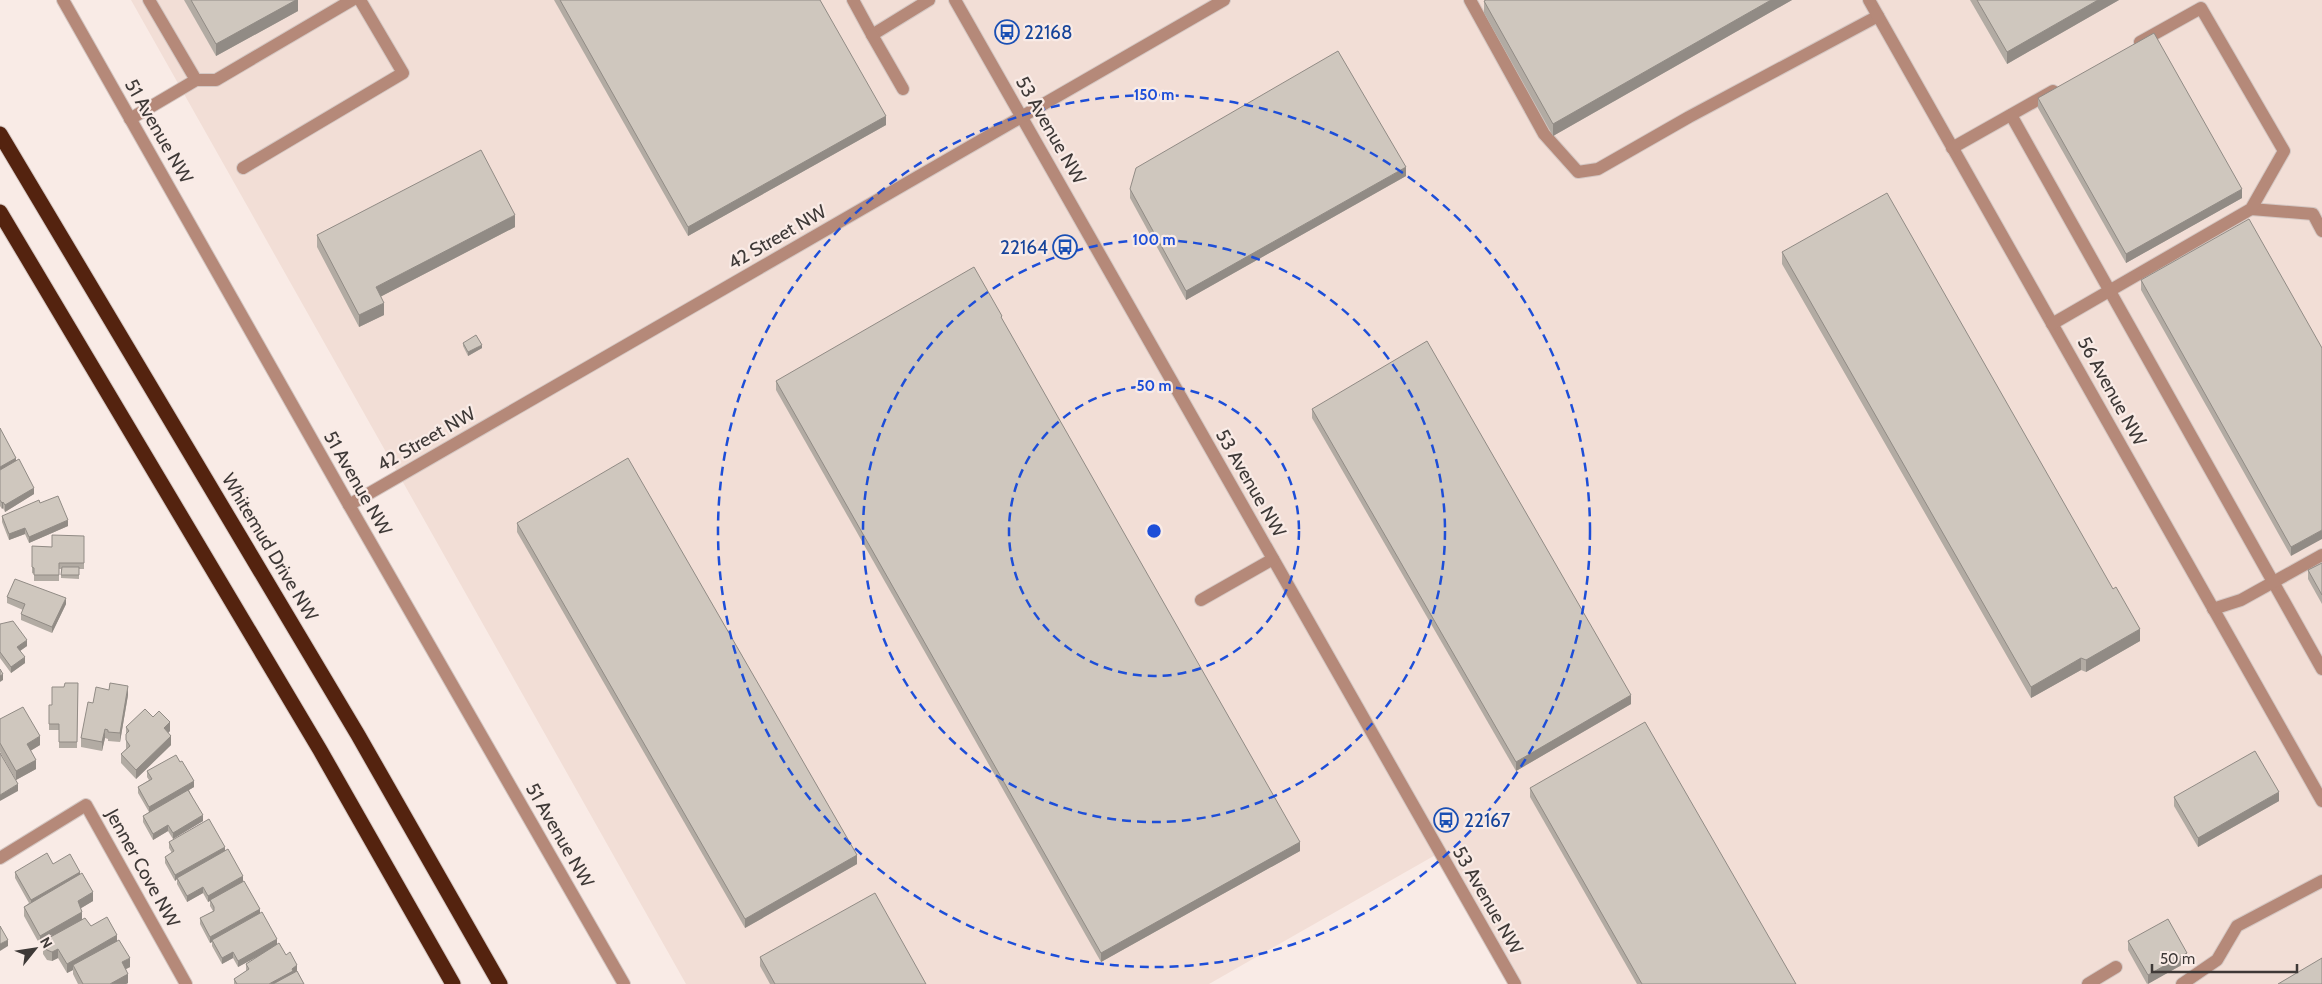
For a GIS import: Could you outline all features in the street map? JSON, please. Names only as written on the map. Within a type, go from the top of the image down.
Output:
[{"type":"highway","name":"Whitemud Drive NW","points":[[0,134],[358,735],[500,984]]},
{"type":"highway","points":[[0,212],[320,750],[453,984]]},
{"type":"street","name":"51 Avenue NW","points":[[63,0],[349,505],[624,984]]},
{"type":"street","points":[[150,0],[196,80]]},
{"type":"street","points":[[243,168],[403,73],[360,0]]},
{"type":"street","points":[[853,0],[903,89]]},
{"type":"street","points":[[872,34],[929,0]]},
{"type":"street","name":"53 Avenue NW","points":[[955,0],[1515,984]]},
{"type":"street","name":"42 Street NW","points":[[349,505],[1224,0]]},
{"type":"street","points":[[1470,0],[1544,134],[1578,172],[1598,169],[1689,116],[1878,16]]},
{"type":"street","name":"56 Avenue NW","points":[[1869,0],[2322,801]]},
{"type":"street","points":[[130,118],[196,80],[216,80],[346,2]]},
{"type":"street","points":[[2052,324],[2251,208],[2284,151],[2200,8],[2132,47]]},
{"type":"street","points":[[1952,148],[2063,86]]},
{"type":"street","points":[[2011,115],[2322,669]]},
{"type":"street","points":[[2251,208],[2312,214],[2322,231]]},
{"type":"street","points":[[2213,609],[2241,600],[2322,555]]},
{"type":"street","points":[[1201,600],[1273,559]]},
{"type":"street","name":"Jenner Cove NW","points":[[0,858],[86,805],[186,984]]},
{"type":"street","points":[[2182,984],[2217,960],[2237,926],[2322,881]]},
{"type":"street","points":[[2088,984],[2116,967]]},
{"type":"shaded area","points":[[131,0],[2322,0],[2322,984],[1521,984],[1446,849],[1209,984],[686,984]]},
{"type":"building","points":[[191,0],[296,0],[216,44]]},
{"type":"building","points":[[560,0],[820,0],[886,116],[688,227]]},
{"type":"building","points":[[1771,0],[1553,124],[1484,1]]},
{"type":"building","points":[[1977,0],[2098,0],[2007,52]]},
{"type":"building","points":[[2154,33],[2242,189],[2126,254],[2038,98]]},
{"type":"building","points":[[1338,51],[1406,167],[1186,291],[1130,189],[1136,168]]},
{"type":"building","points":[[481,150],[515,215],[376,287],[384,303],[359,315],[317,235]]},
{"type":"building","points":[[1887,193],[2113,589],[2116,587],[2140,629],[2086,660],[2081,658],[2031,687],[1782,252]]},
{"type":"building","points":[[2249,219],[2322,348],[2322,530],[2291,547],[2141,280]]},
{"type":"building","points":[[974,267],[1300,842],[1101,953],[776,381]]},
{"type":"building","points":[[476,335],[482,345],[468,352],[463,343]]},
{"type":"building","points":[[1427,341],[1631,695],[1516,762],[1312,409]]},
{"type":"building","points":[[0,428],[16,458],[0,467]]},
{"type":"building","points":[[628,458],[857,855],[745,919],[517,523]]},
{"type":"building","points":[[19,459],[34,488],[5,505],[0,500],[0,470]]},
{"type":"building","points":[[58,496],[68,520],[29,537],[25,528],[9,534],[2,516],[39,500],[40,503]]},
{"type":"building","points":[[52,535],[84,536],[84,563],[59,563],[59,575],[34,575],[32,546],[52,547]]},
{"type":"building","points":[[2322,563],[2322,595],[2308,570]]},
{"type":"building","points":[[62,567],[79,567],[79,575],[61,575]]},
{"type":"building","points":[[15,579],[66,598],[52,627],[21,614],[25,604],[7,597]]},
{"type":"building","points":[[13,621],[27,640],[17,647],[25,657],[11,667],[0,652],[0,624]]},
{"type":"building","points":[[65,683],[78,683],[77,742],[59,742],[59,724],[49,724],[49,705],[52,705],[52,687],[64,687]]},
{"type":"building","points":[[110,683],[128,686],[120,733],[108,732],[105,729],[102,742],[81,738],[88,702],[93,703],[96,687],[109,690]]},
{"type":"building","points":[[23,707],[40,736],[27,744],[36,760],[16,771],[0,743],[0,719]]},
{"type":"building","points":[[145,709],[153,717],[159,711],[170,722],[164,728],[171,736],[136,770],[121,754],[130,746],[126,740],[126,734],[129,731],[126,727]]},
{"type":"building","points":[[1645,722],[1796,984],[1642,984],[1530,788]]},
{"type":"building","points":[[2255,751],[2279,792],[2198,838],[2174,797]]},
{"type":"building","points":[[0,753],[18,784],[0,795]]},
{"type":"building","points":[[176,755],[180,762],[182,761],[194,781],[149,807],[138,787],[152,779],[147,771]]},
{"type":"building","points":[[188,790],[203,815],[173,833],[168,825],[153,834],[143,816]]},
{"type":"building","points":[[209,819],[225,847],[175,875],[165,857],[174,851],[169,842]]},
{"type":"building","points":[[228,849],[243,876],[208,896],[203,887],[187,896],[177,878]]},
{"type":"building","points":[[47,853],[53,864],[70,854],[80,872],[31,900],[15,872]]},
{"type":"building","points":[[82,873],[93,892],[78,901],[82,912],[40,936],[24,907]]},
{"type":"building","points":[[244,881],[260,909],[210,937],[200,918],[214,911],[210,900]]},
{"type":"building","points":[[875,893],[926,984],[775,984],[760,957]]},
{"type":"building","points":[[262,912],[277,939],[238,961],[233,952],[222,958],[212,940]]},
{"type":"building","points":[[107,917],[117,935],[67,964],[58,949],[52,952],[43,945],[45,940],[85,918],[91,926]]},
{"type":"building","points":[[2168,919],[2187,953],[2148,975],[2128,941]]},
{"type":"building","points":[[0,926],[8,940],[0,944]]},
{"type":"building","points":[[119,940],[130,958],[122,962],[128,974],[110,984],[83,984],[73,965]]},
{"type":"building","points":[[279,943],[286,955],[290,952],[297,965],[292,969],[293,971],[269,984],[237,984],[234,979],[249,969],[246,964]]},
{"type":"building","points":[[2322,958],[2322,984],[2278,984]]},
{"type":"building","points":[[297,971],[304,984],[273,984]]},
{"type":"place","name":"22168","points":[[1007,32]]},
{"type":"place","name":"22164","points":[[1065,247]]},
{"type":"place","name":"22167","points":[[1446,820]]}]
